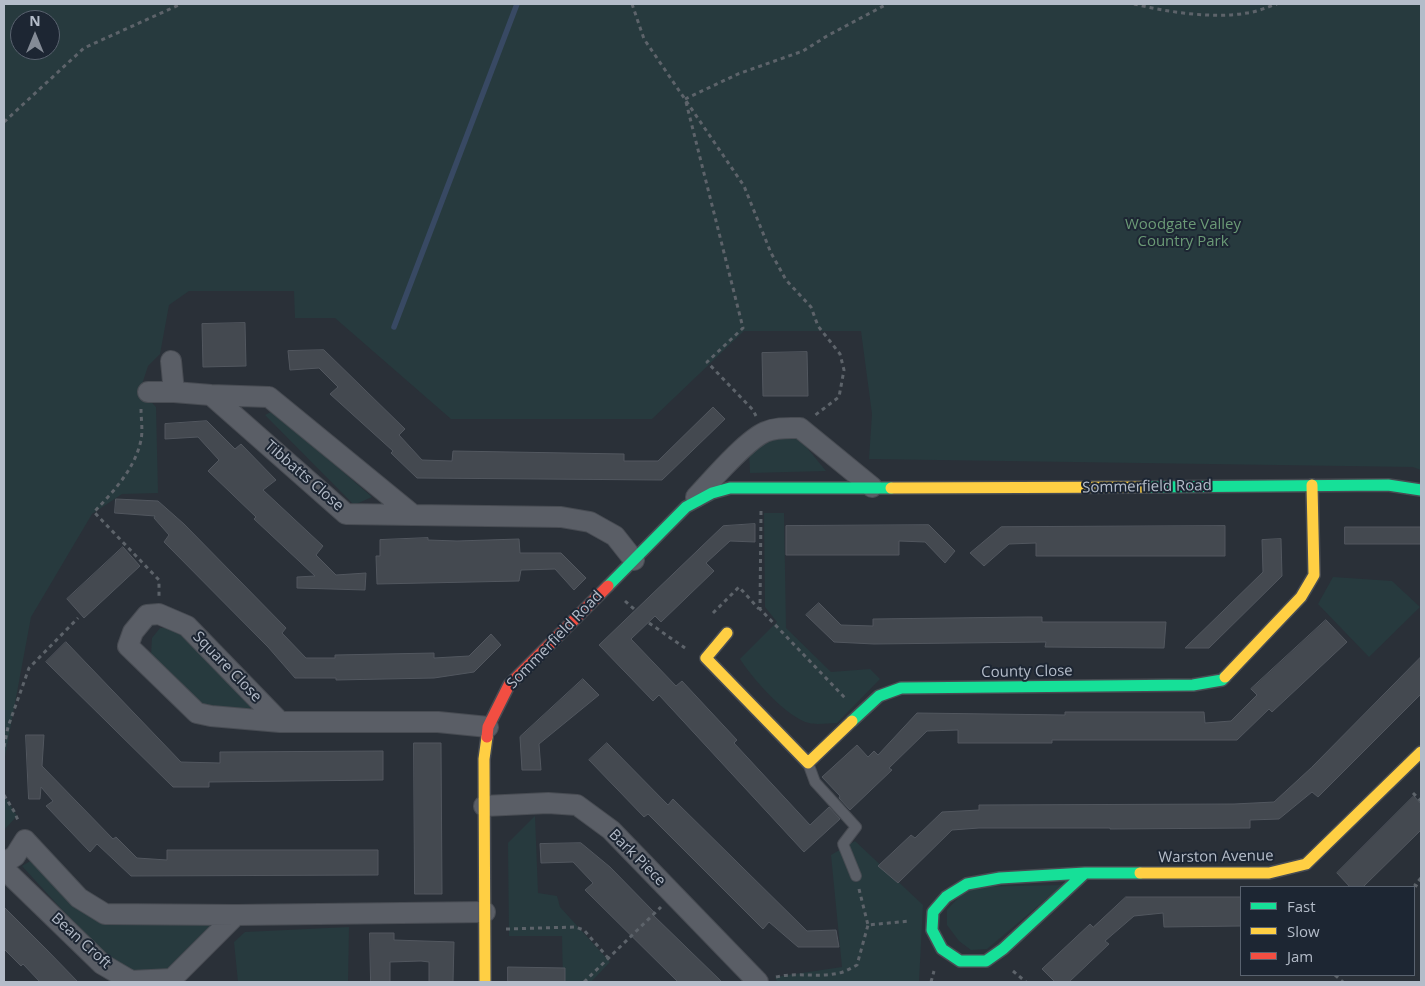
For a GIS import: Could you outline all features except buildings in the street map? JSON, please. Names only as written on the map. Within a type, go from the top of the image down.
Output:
[{"type":"street","points":[[171,361],[174,392]]},
{"type":"street","points":[[148,392],[269,397],[413,515]]},
{"type":"street","name":"Tibbatts Close","points":[[211,396],[346,514],[561,518],[590,522],[615,536],[634,560]]},
{"type":"street","name":"Sommerfield Road","points":[[485,982],[484,759],[488,727],[509,685],[747,444],[764,432],[778,428],[800,428]]},
{"type":"street","points":[[800,428],[872,487]]},
{"type":"street","name":"County Close","points":[[808,763],[879,696],[901,688],[1194,685],[1222,680],[1302,598],[1314,574],[1312,485]]},
{"type":"street","name":"Sommerfield Road","points":[[686,507],[712,493],[730,488],[1087,488],[1388,485],[1421,490]]},
{"type":"street","name":"Square Close","points":[[280,722],[187,626],[159,614],[147,615],[133,632],[128,646],[197,713],[280,722],[438,722],[488,727]]},
{"type":"street","points":[[727,633],[706,658],[808,763]]},
{"type":"street","name":"Warston Avenue","points":[[933,912],[946,897],[967,884],[1000,878],[1085,873],[1269,873],[1300,866],[1306,864],[1421,752]]},
{"type":"street","name":"Bark Piece","points":[[484,806],[577,805],[611,830],[673,895],[763,981]]},
{"type":"street","points":[[4,862],[15,856],[26,840]]},
{"type":"street","name":"Bean Croft","points":[[26,840],[78,898],[105,914],[485,921]]},
{"type":"street","name":"Bean Croft","points":[[4,869],[102,964],[132,981],[172,979],[236,915]]},
{"type":"street","points":[[933,912],[932,930],[942,949],[960,960],[986,960],[1003,949],[1085,873]]},
{"type":"lane","points":[[808,763],[815,782],[856,827],[843,844],[856,876]]},
{"type":"path","points":[[4,122],[84,48],[181,4]]},
{"type":"path","points":[[632,4],[644,39],[744,186],[771,253],[786,280],[811,307],[818,326],[840,354],[844,370],[839,397],[800,428]]},
{"type":"path","points":[[685,99],[738,74],[802,52],[827,36],[887,4]]},
{"type":"path","points":[[1134,4],[1158,10],[1207,15],[1247,14],[1276,4]]},
{"type":"path","points":[[685,99],[743,328],[707,362],[753,410],[764,432]]},
{"type":"path","points":[[148,392],[142,405],[142,439],[134,462],[110,495],[94,512],[159,580],[159,614]]},
{"type":"path","points":[[760,609],[761,488]]},
{"type":"path","points":[[727,633],[710,616],[739,587],[859,713]]},
{"type":"path","points":[[4,746],[8,727],[29,668],[78,618]]},
{"type":"path","points":[[649,623],[680,645],[706,658]]},
{"type":"path","points":[[4,796],[15,813],[26,840]]},
{"type":"path","points":[[763,981],[786,975],[841,973],[857,965],[868,925],[856,876]]},
{"type":"path","points":[[1414,886],[1421,878]]},
{"type":"path","points":[[584,982],[673,895]]},
{"type":"path","points":[[868,925],[909,921],[933,912]]},
{"type":"path","points":[[485,921],[575,927],[584,930],[608,958]]},
{"type":"green space","name":"Woodgate Valley Country Park","points":[[4,4],[1421,4],[1421,470],[1413,467],[869,459],[872,414],[861,331],[744,331],[652,419],[451,419],[335,318],[295,318],[294,291],[189,291],[169,305],[160,354],[148,366],[140,390],[156,407],[158,493],[122,494],[92,514],[31,617],[4,762]]},
{"type":"green space","points":[[273,411],[372,497],[354,505],[265,415]]},
{"type":"green space","points":[[772,435],[799,438],[826,471],[750,473],[749,448]]},
{"type":"green space","points":[[764,513],[784,513],[786,628],[831,672],[870,669],[880,679],[837,723],[819,724],[800,720],[781,706],[761,686],[740,659],[777,622],[765,607]]},
{"type":"green space","points":[[1333,577],[1392,581],[1420,607],[1369,657],[1318,604]]},
{"type":"green space","points":[[160,628],[173,628],[190,639],[254,703],[248,710],[203,710],[151,655],[152,638]]},
{"type":"green space","points":[[4,795],[17,816],[4,830]]},
{"type":"green space","points":[[535,816],[538,893],[557,896],[560,907],[610,962],[591,982],[563,982],[562,936],[509,936],[508,843]]},
{"type":"green space","points":[[855,841],[923,905],[919,982],[777,982],[775,977],[842,967],[831,855]]},
{"type":"green space","points":[[32,860],[76,900],[221,922],[167,972],[134,977],[110,962],[22,866]]},
{"type":"green space","points":[[1063,885],[987,949],[971,950],[959,941],[947,925],[947,910],[968,887]]},
{"type":"green space","points":[[349,927],[348,982],[238,982],[234,942],[245,932]]},
{"type":"waterway","points":[[394,327],[517,4]]},
{"type":"traffic: fast","points":[[1148,487],[1388,485],[1421,490]]},
{"type":"traffic: fast","points":[[608,586],[686,507],[712,493],[730,488],[891,488]]},
{"type":"traffic: fast","points":[[852,721],[879,696],[901,688],[1193,685],[1222,680],[1225,677]]},
{"type":"traffic: fast","points":[[1085,873],[1003,949],[986,961],[960,961],[942,949],[932,930],[933,912],[946,897],[967,884],[1000,878],[1085,873],[1140,873]]},
{"type":"traffic: slow","points":[[1225,677],[1301,597],[1314,575],[1312,485]]},
{"type":"traffic: slow","points":[[891,488],[1148,487]]},
{"type":"traffic: slow","points":[[727,633],[706,658],[808,763],[852,721]]},
{"type":"traffic: slow","points":[[485,982],[484,759],[487,737]]},
{"type":"traffic: slow","points":[[1140,873],[1269,873],[1306,864],[1421,752]]},
{"type":"traffic: jam","points":[[487,737],[488,727],[509,685],[608,586]]}]
